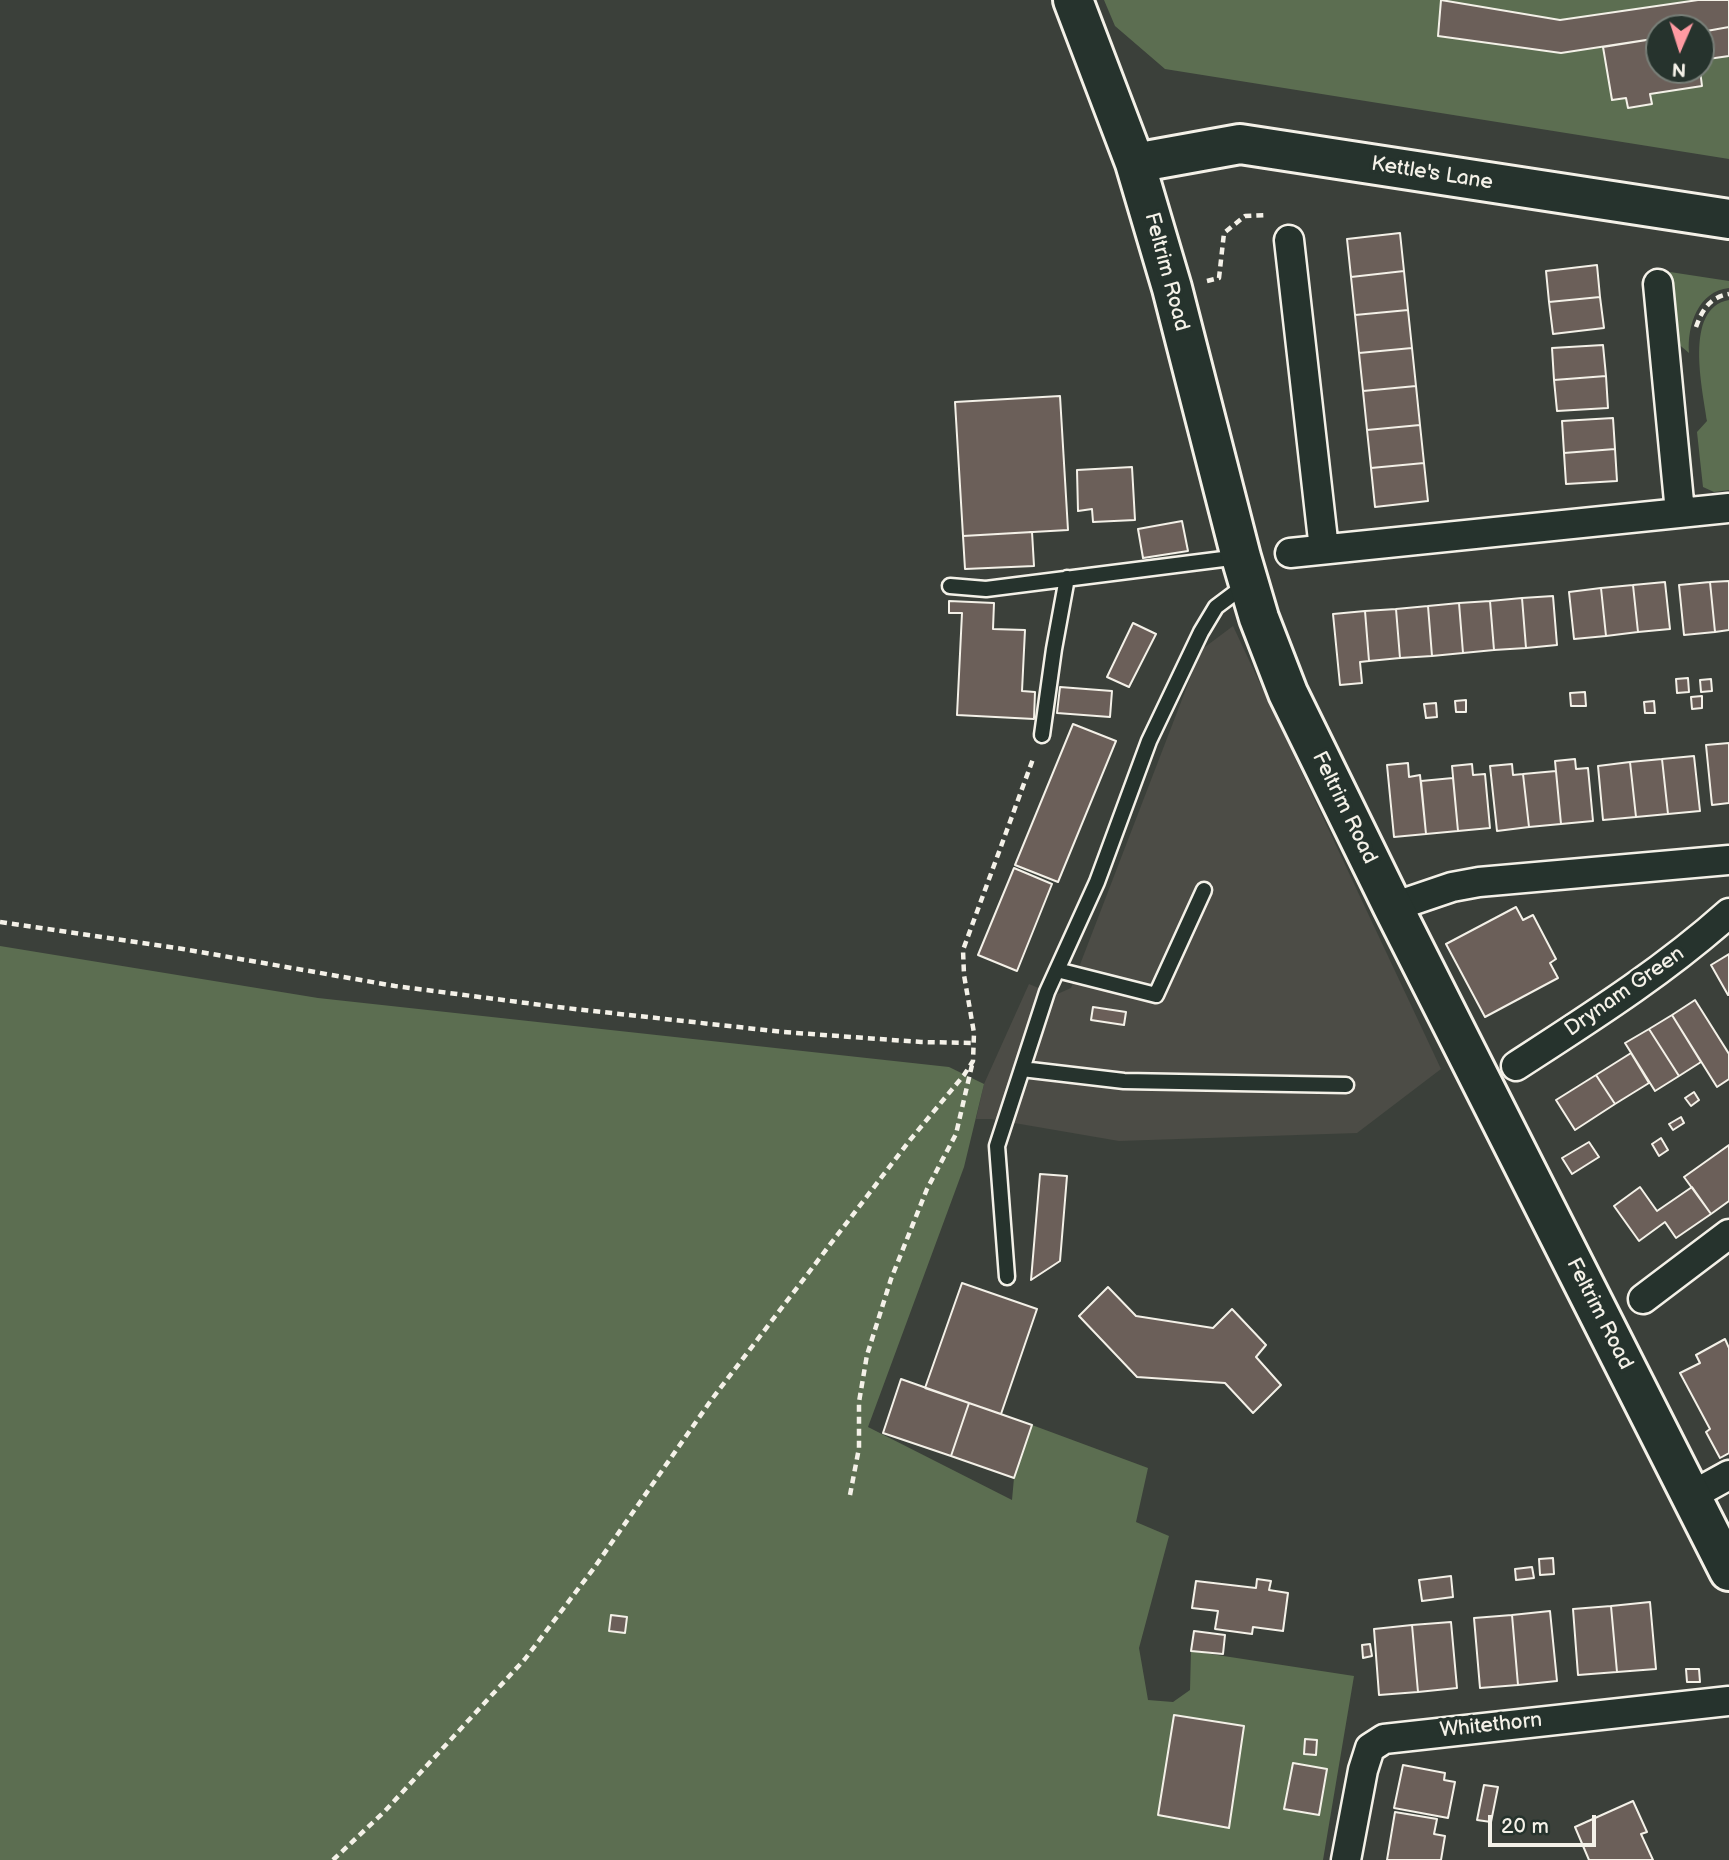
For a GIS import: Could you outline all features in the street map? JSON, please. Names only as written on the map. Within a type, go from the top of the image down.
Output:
[{"type":"street","name":"Feltrim Road","points":[[1073,0],[1135,163],[1172,288],[1245,570],[1288,693],[1393,907],[1729,1571]]},
{"type":"street","name":"Kettle's Lane","points":[[1135,163],[1240,144],[1729,219]]},
{"type":"street","points":[[1289,240],[1324,549]]},
{"type":"street","points":[[1658,284],[1680,512]]},
{"type":"street","points":[[1290,553],[1729,509]]},
{"type":"street","points":[[1393,907],[1452,887],[1479,882],[1729,860]]},
{"type":"street","name":"Drynam Green","points":[[1516,1066],[1621,999],[1694,944],[1729,913]]},
{"type":"street","points":[[1643,1299],[1729,1234]]},
{"type":"street","points":[[1690,1496],[1729,1475]]},
{"type":"street","name":"Whitethorn","points":[[1346,1860],[1363,1770],[1370,1748],[1384,1738],[1729,1701]]},
{"type":"lane","points":[[950,586],[986,589],[1067,579],[1245,570]]},
{"type":"lane","points":[[1007,1276],[997,1146],[1047,992],[1097,882],[1149,741],[1201,632],[1216,607],[1245,570]]},
{"type":"lane","points":[[1042,735],[1067,579]]},
{"type":"lane","points":[[1057,970],[1156,995],[1204,890]]},
{"type":"lane","points":[[1022,1069],[1124,1081],[1346,1085]]},
{"type":"path","points":[[1172,288],[1219,278],[1224,233],[1245,216],[1286,213],[1289,240]]},
{"type":"path","points":[[850,1495],[859,1448],[859,1402],[867,1354],[891,1279],[927,1189],[956,1135],[973,1061],[974,1043],[963,950],[1042,735]]},
{"type":"path","points":[[0,922],[183,948],[394,986],[557,1007],[783,1032],[974,1043]]},
{"type":"path","points":[[333,1860],[385,1811],[525,1659],[594,1568],[712,1399],[973,1061]]},
{"type":"shaded area","points":[[1233,626],[1441,1069],[1357,1133],[1119,1141],[991,1119],[976,1119],[984,1084],[1029,984],[1055,995],[1071,988],[1201,650]]},
{"type":"green space","points":[[1104,0],[1729,0],[1729,159],[1165,69],[1115,26]]},
{"type":"green space","points":[[1670,272],[1729,281],[1729,288],[1709,296],[1697,312],[1690,332],[1689,353],[1676,342]]},
{"type":"green space","points":[[1729,300],[1729,490],[1714,492],[1703,487],[1697,432],[1707,421],[1699,352],[1706,318],[1715,306]]},
{"type":"green space","points":[[0,946],[318,998],[949,1067],[984,1084],[964,1167],[868,1427],[1012,1500],[1014,1478],[1032,1425],[1148,1468],[1136,1522],[1169,1536],[1139,1648],[1148,1700],[1173,1702],[1190,1690],[1191,1651],[1354,1676],[1323,1860],[0,1860]]},
{"type":"building","points":[[1441,0],[1560,20],[1698,0],[1729,0],[1729,27],[1715,30],[1715,14],[1645,14],[1645,40],[1561,53],[1438,36]]},
{"type":"building","points":[[1729,27],[1729,56],[1715,58],[1715,30]]},
{"type":"building","points":[[1645,40],[1645,84],[1702,86],[1650,94],[1652,104],[1628,108],[1626,98],[1612,100],[1603,47]]},
{"type":"building","points":[[1400,233],[1404,271],[1351,277],[1347,239]]},
{"type":"building","points":[[1597,265],[1600,297],[1549,302],[1546,271]]},
{"type":"building","points":[[1404,271],[1408,310],[1355,315],[1351,277]]},
{"type":"building","points":[[1600,297],[1604,328],[1553,334],[1549,302]]},
{"type":"building","points":[[1408,310],[1412,348],[1359,353],[1355,315]]},
{"type":"building","points":[[1603,345],[1606,376],[1554,380],[1552,348]]},
{"type":"building","points":[[1412,348],[1416,386],[1363,391],[1359,353]]},
{"type":"building","points":[[1606,376],[1608,408],[1557,411],[1554,380]]},
{"type":"building","points":[[1416,386],[1420,425],[1367,430],[1363,391]]},
{"type":"building","points":[[1060,396],[1068,530],[963,536],[955,402]]},
{"type":"building","points":[[1613,418],[1615,449],[1564,453],[1562,421]]},
{"type":"building","points":[[1420,425],[1424,463],[1371,468],[1367,430]]},
{"type":"building","points":[[1615,449],[1617,481],[1566,484],[1564,453]]},
{"type":"building","points":[[1424,463],[1428,501],[1375,507],[1371,468]]},
{"type":"building","points":[[1132,467],[1135,520],[1093,522],[1092,509],[1078,511],[1077,470]]},
{"type":"building","points":[[1182,521],[1188,551],[1143,558],[1138,529]]},
{"type":"building","points":[[1032,532],[1034,566],[965,569],[963,536]]},
{"type":"building","points":[[1729,581],[1729,630],[1715,632],[1710,582]]},
{"type":"building","points":[[1665,582],[1670,629],[1638,632],[1633,585]]},
{"type":"building","points":[[1710,582],[1715,632],[1684,635],[1679,585]]},
{"type":"building","points":[[1633,585],[1638,632],[1606,636],[1601,588]]},
{"type":"building","points":[[1601,588],[1606,636],[1574,639],[1569,592]]},
{"type":"building","points":[[1553,596],[1557,645],[1526,648],[1522,598]]},
{"type":"building","points":[[1522,598],[1526,648],[1494,650],[1490,601]]},
{"type":"building","points":[[949,601],[994,603],[993,629],[1025,630],[1022,691],[1035,692],[1034,719],[957,715],[962,613],[949,613]]},
{"type":"building","points":[[1490,601],[1494,650],[1463,653],[1459,603]]},
{"type":"building","points":[[1459,603],[1463,653],[1432,656],[1428,606]]},
{"type":"building","points":[[1428,606],[1432,656],[1400,658],[1396,609]]},
{"type":"building","points":[[1396,609],[1400,658],[1369,661],[1365,611]]},
{"type":"building","points":[[1365,611],[1369,661],[1360,662],[1362,683],[1340,685],[1333,614]]},
{"type":"building","points":[[1133,623],[1156,634],[1129,687],[1107,677]]},
{"type":"building","points":[[1688,678],[1689,692],[1677,693],[1676,679]]},
{"type":"building","points":[[1711,679],[1712,691],[1701,692],[1700,680]]},
{"type":"building","points":[[1060,687],[1112,691],[1110,717],[1057,713]]},
{"type":"building","points":[[1585,692],[1586,706],[1571,706],[1570,693]]},
{"type":"building","points":[[1702,696],[1702,708],[1692,709],[1691,697]]},
{"type":"building","points":[[1466,700],[1466,712],[1456,712],[1455,701]]},
{"type":"building","points":[[1654,701],[1655,713],[1645,713],[1644,702]]},
{"type":"building","points":[[1436,703],[1437,717],[1426,718],[1424,704]]},
{"type":"building","points":[[1073,724],[1116,741],[1058,882],[1015,865]]},
{"type":"building","points":[[1729,743],[1729,803],[1712,805],[1706,745]]},
{"type":"building","points":[[1694,756],[1700,811],[1668,814],[1662,759]]},
{"type":"building","points":[[1575,759],[1576,769],[1588,768],[1593,821],[1561,824],[1555,761]]},
{"type":"building","points":[[1662,759],[1668,814],[1636,817],[1630,762]]},
{"type":"building","points":[[1630,762],[1636,817],[1603,820],[1598,766]]},
{"type":"building","points":[[1408,763],[1409,777],[1420,775],[1426,834],[1394,837],[1387,765]]},
{"type":"building","points":[[1472,764],[1473,775],[1485,774],[1490,828],[1458,831],[1452,766]]},
{"type":"building","points":[[1512,764],[1513,775],[1523,774],[1529,827],[1497,831],[1490,766]]},
{"type":"building","points":[[1556,771],[1561,824],[1529,827],[1523,774]]},
{"type":"building","points":[[1453,778],[1458,831],[1426,834],[1421,781]]},
{"type":"building","points":[[1014,868],[1052,884],[1017,971],[978,955]]},
{"type":"building","points":[[1516,907],[1523,920],[1533,915],[1556,959],[1550,963],[1558,978],[1485,1017],[1446,944]]},
{"type":"building","points":[[1729,954],[1729,995],[1728,995],[1711,965]]},
{"type":"building","points":[[1695,1000],[1729,1054],[1729,1079],[1717,1087],[1672,1015]]},
{"type":"building","points":[[1093,1007],[1126,1012],[1124,1025],[1091,1020]]},
{"type":"building","points":[[1672,1015],[1701,1062],[1679,1076],[1649,1029]]},
{"type":"building","points":[[1649,1029],[1679,1076],[1655,1091],[1625,1043]]},
{"type":"building","points":[[1631,1053],[1649,1083],[1615,1104],[1596,1075]]},
{"type":"building","points":[[1596,1075],[1615,1104],[1575,1130],[1556,1100]]},
{"type":"building","points":[[1694,1092],[1699,1100],[1691,1106],[1685,1098]]},
{"type":"building","points":[[1681,1117],[1684,1123],[1673,1130],[1669,1124]]},
{"type":"building","points":[[1661,1138],[1668,1150],[1659,1156],[1652,1144]]},
{"type":"building","points":[[1589,1142],[1599,1157],[1572,1174],[1562,1158]]},
{"type":"building","points":[[1729,1145],[1729,1201],[1711,1214],[1684,1177]]},
{"type":"building","points":[[1040,1174],[1067,1176],[1060,1261],[1031,1280]]},
{"type":"building","points":[[1640,1187],[1657,1211],[1692,1187],[1711,1214],[1676,1238],[1665,1222],[1639,1241],[1614,1206]]},
{"type":"building","points":[[962,1283],[1037,1309],[1001,1414],[925,1388]]},
{"type":"building","points":[[1108,1287],[1136,1316],[1213,1328],[1232,1309],[1266,1345],[1256,1357],[1281,1385],[1253,1413],[1225,1383],[1137,1377],[1079,1316]]},
{"type":"building","points":[[1725,1339],[1729,1348],[1729,1453],[1720,1458],[1706,1432],[1710,1429],[1680,1373],[1700,1363],[1696,1355]]},
{"type":"building","points":[[901,1379],[969,1403],[951,1456],[883,1433]]},
{"type":"building","points":[[969,1403],[1032,1425],[1014,1478],[951,1456]]},
{"type":"building","points":[[1553,1558],[1554,1574],[1540,1575],[1539,1559]]},
{"type":"building","points":[[1532,1567],[1534,1578],[1516,1580],[1515,1569]]},
{"type":"building","points":[[1451,1576],[1453,1597],[1422,1601],[1419,1580]]},
{"type":"building","points":[[1257,1579],[1271,1581],[1269,1590],[1288,1593],[1283,1631],[1253,1627],[1252,1634],[1215,1629],[1218,1611],[1192,1608],[1196,1581],[1256,1588]]},
{"type":"building","points":[[1650,1602],[1656,1669],[1617,1672],[1611,1606]]},
{"type":"building","points":[[1611,1606],[1617,1672],[1578,1675],[1573,1609]]},
{"type":"building","points":[[1550,1611],[1557,1681],[1518,1685],[1512,1615]]},
{"type":"building","points":[[611,1615],[627,1617],[625,1633],[609,1631]]},
{"type":"building","points":[[1512,1615],[1518,1685],[1480,1688],[1474,1618]]},
{"type":"building","points":[[1451,1622],[1457,1688],[1418,1692],[1412,1625]]},
{"type":"building","points":[[1412,1625],[1418,1692],[1379,1695],[1374,1629]]},
{"type":"building","points":[[1194,1631],[1225,1635],[1223,1654],[1191,1651]]},
{"type":"building","points":[[1370,1644],[1372,1656],[1363,1658],[1362,1645]]},
{"type":"building","points":[[1686,1669],[1699,1669],[1700,1682],[1687,1682]]},
{"type":"building","points":[[1174,1715],[1244,1726],[1229,1828],[1158,1815]]},
{"type":"building","points":[[1305,1739],[1317,1740],[1316,1755],[1304,1754]]},
{"type":"building","points":[[1293,1763],[1327,1769],[1319,1815],[1284,1809]]},
{"type":"building","points":[[1403,1765],[1445,1773],[1444,1780],[1455,1782],[1448,1818],[1394,1808]]},
{"type":"building","points":[[1484,1785],[1498,1787],[1491,1822],[1477,1820]]},
{"type":"building","points":[[1633,1801],[1647,1832],[1641,1834],[1653,1860],[1589,1860],[1575,1827]]},
{"type":"building","points":[[1395,1812],[1437,1819],[1434,1834],[1445,1836],[1441,1860],[1387,1860]]}]
